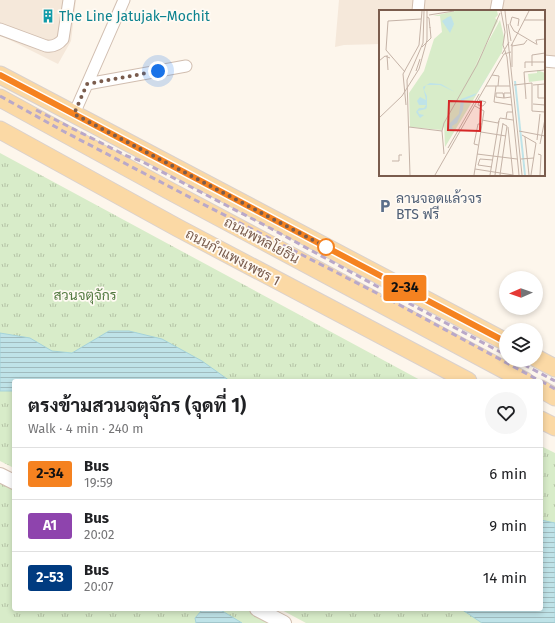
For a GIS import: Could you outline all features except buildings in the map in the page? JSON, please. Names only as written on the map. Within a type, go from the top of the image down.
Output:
[{"type":"main road","name":"ถนนพหลโยธิน","points":[[0,74],[499,338]]},
{"type":"main road","name":"ถนนพหลโยธิน","points":[[0,98],[175,194],[522,379]]},
{"type":"main road","name":"ถนนกำแพงเพชร 1","points":[[0,130],[174,225],[464,379]]},
{"type":"main road","points":[[478,327],[510,372]]},
{"type":"main road","points":[[543,362],[555,368]]},
{"type":"main road","points":[[543,390],[555,397]]},
{"type":"main road","points":[[543,421],[555,427]]},
{"type":"street","points":[[0,29],[46,46],[55,45],[63,39],[68,0]]},
{"type":"street","points":[[74,114],[124,0]]},
{"type":"street","points":[[418,10],[419,0]]},
{"type":"street","points":[[496,10],[498,0]]},
{"type":"street","points":[[545,61],[555,62]]},
{"type":"street","points":[[87,84],[186,66]]},
{"type":"street","points":[[0,475],[12,481]]},
{"type":"street","points":[[261,611],[284,623]]},
{"type":"shaded area","points":[[0,0],[76,0],[71,41],[58,64],[0,35]]},
{"type":"shaded area","points":[[339,0],[555,0],[555,58],[545,57],[545,10],[379,10],[379,44],[344,45],[335,47]]},
{"type":"green space","name":"สวนจตุจักร","points":[[0,153],[418,379],[12,379],[12,467],[0,461]]},
{"type":"green space","points":[[543,447],[555,453],[555,623],[306,623],[284,611],[543,611]]},
{"type":"green space","points":[[0,479],[12,485],[12,611],[249,611],[272,623],[0,623]]},
{"type":"water","points":[[109,331],[129,331],[162,339],[202,361],[227,379],[12,379],[12,391],[0,391],[0,333],[30,338],[52,351],[72,353]]},
{"type":"water","points":[[543,520],[555,523],[555,623],[482,623],[464,611],[543,611]]},
{"type":"water","points":[[201,611],[222,611],[242,623],[196,623],[195,618]]},
{"type":"railway","points":[[0,96],[63,131],[394,302],[536,379]]},
{"type":"railway","points":[[36,110],[127,156],[141,161],[270,228],[499,351]]},
{"type":"railway","points":[[528,367],[555,381]]},
{"type":"railway","points":[[543,382],[555,389]]},
{"type":"bus line","name":"2-34","points":[[0,75],[124,139],[499,338]]},
{"type":"place","name":"The Line Jatujak–Mochit","points":[[48,16]]},
{"type":"place","name":"ลานจอดแล้วจร BTS ฟรี","points":[[385,206]]},
{"type":"route","points":[[158,71],[87,84],[74,114],[124,139],[326,247]]}]
